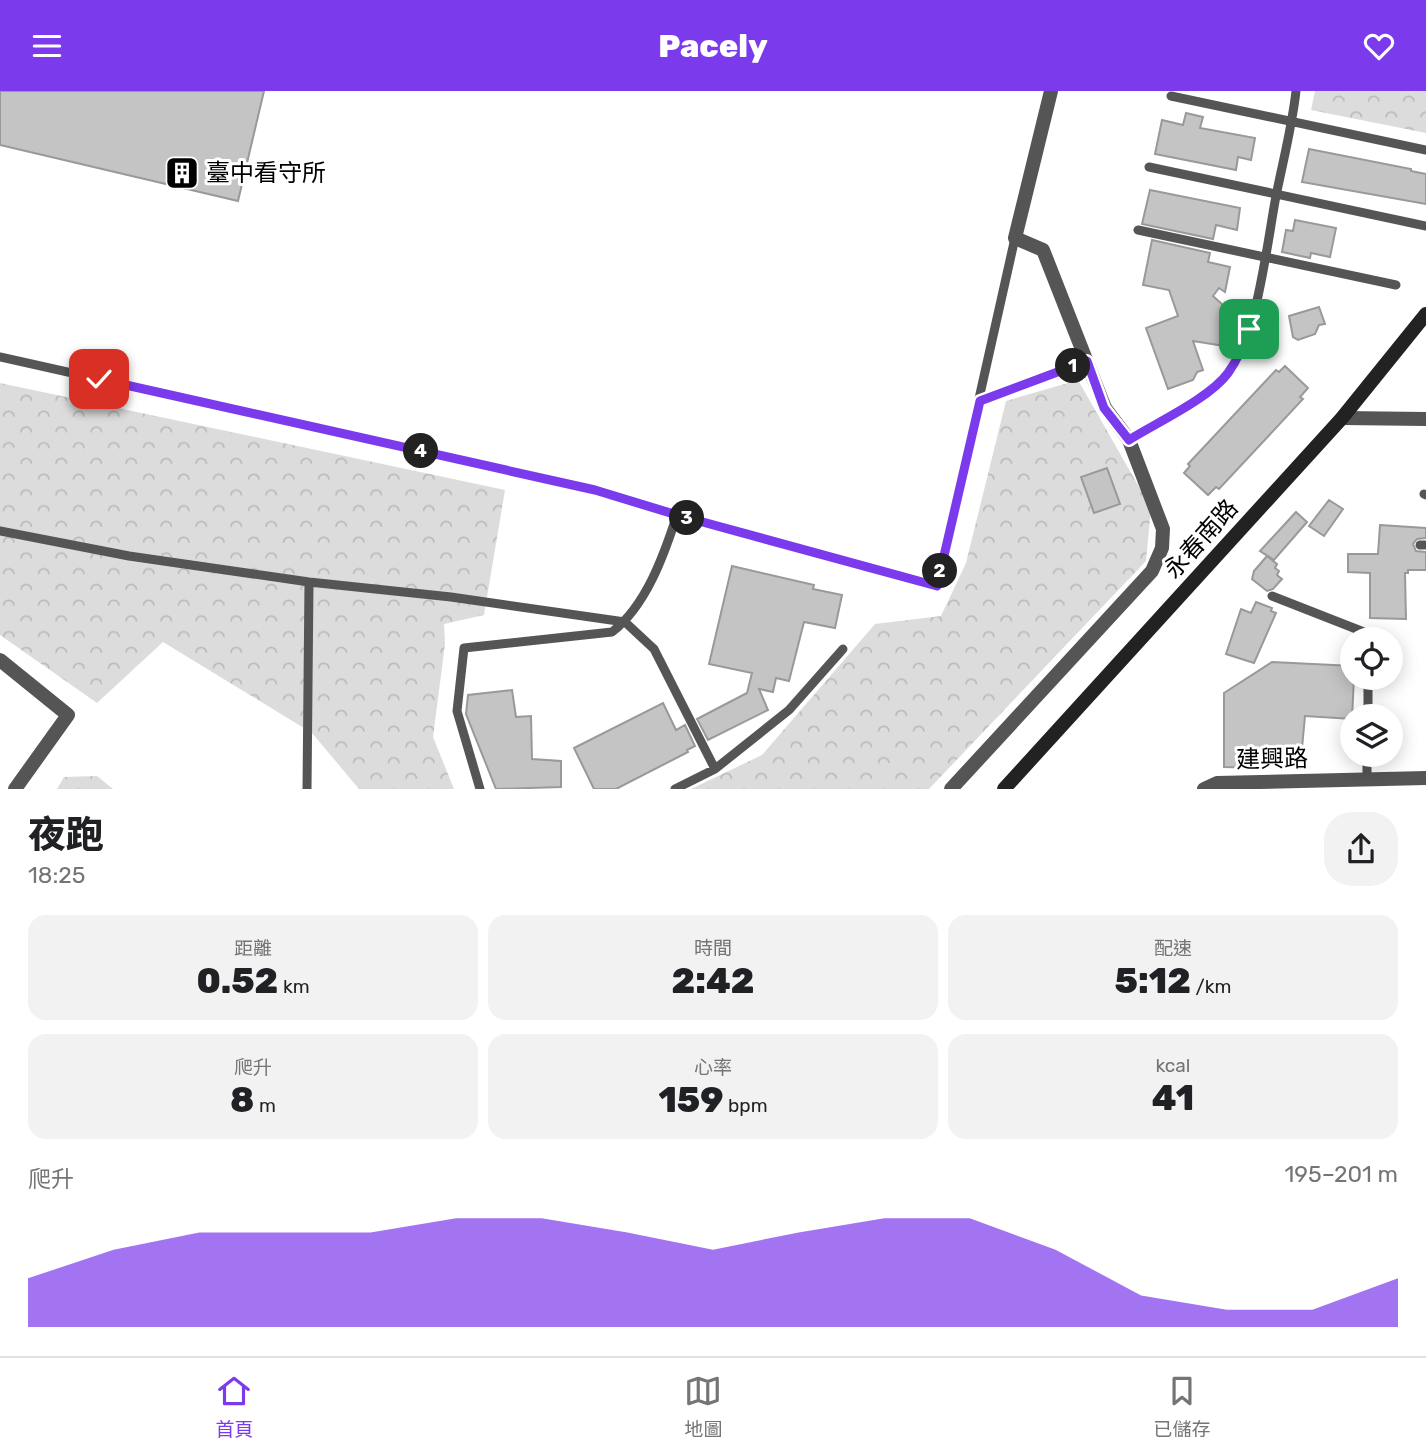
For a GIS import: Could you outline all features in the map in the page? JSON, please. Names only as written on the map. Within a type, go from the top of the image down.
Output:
[{"type":"street","points":[[951,789],[1152,571],[1162,548],[1163,529],[1129,440],[1104,408],[1043,250],[1015,238],[1051,91]]},
{"type":"street","name":"永春南路","points":[[1004,789],[1342,418],[1426,314]]},
{"type":"street","points":[[1342,418],[1426,419]]},
{"type":"street","points":[[0,660],[68,715],[15,789]]},
{"type":"street","name":"建興路","points":[[1204,789],[1217,783],[1426,778]]},
{"type":"lane","points":[[1129,440],[1200,398],[1227,376],[1241,352],[1266,258],[1276,196],[1293,121],[1296,91]]},
{"type":"lane","points":[[1171,96],[1426,150]]},
{"type":"lane","points":[[1149,167],[1426,226]]},
{"type":"lane","points":[[1138,230],[1396,285]]},
{"type":"lane","points":[[0,357],[595,490],[937,586],[1015,238]]},
{"type":"lane","points":[[980,401],[1087,361]]},
{"type":"lane","points":[[481,789],[457,712],[464,648],[612,632],[625,622],[663,561],[677,515]]},
{"type":"lane","points":[[0,531],[129,556],[625,622],[654,649],[715,769]]},
{"type":"lane","points":[[307,789],[309,582]]},
{"type":"lane","points":[[1272,596],[1350,627]]},
{"type":"lane","points":[[675,789],[715,769],[789,710],[843,649]]},
{"type":"lane","points":[[1367,767],[1367,780]]},
{"type":"green space","points":[[1315,91],[1426,91],[1426,133],[1311,110]]},
{"type":"green space","points":[[1078,380],[1151,508],[1146,561],[929,789],[691,789],[762,755],[875,624],[941,616],[966,563],[1006,401]]},
{"type":"green space","points":[[0,383],[505,490],[484,615],[444,624],[445,644],[433,737],[454,789],[359,789],[312,733],[163,642],[97,703],[0,635]]},
{"type":"green space","points":[[97,776],[113,789],[57,789],[64,777]]},
{"type":"building","name":"臺中看守所","points":[[0,91],[264,91],[238,201],[0,145]]},
{"type":"building","points":[[1186,113],[1203,117],[1200,128],[1255,138],[1251,160],[1238,157],[1236,170],[1155,154],[1162,120],[1183,125]]},
{"type":"building","points":[[1309,149],[1426,174],[1426,204],[1302,182]]},
{"type":"building","points":[[1150,190],[1240,208],[1237,230],[1216,225],[1213,239],[1142,224]]},
{"type":"building","points":[[1295,220],[1336,228],[1330,257],[1311,253],[1310,258],[1282,252],[1286,230],[1293,231]]},
{"type":"building","points":[[1152,240],[1210,253],[1208,262],[1230,267],[1225,292],[1219,288],[1213,296],[1223,305],[1221,313],[1238,317],[1231,347],[1193,341],[1203,370],[1197,372],[1193,380],[1168,389],[1146,328],[1178,316],[1169,290],[1143,285]]},
{"type":"building","points":[[1319,307],[1325,324],[1319,325],[1315,334],[1298,340],[1293,337],[1289,316]]},
{"type":"building","points":[[1285,366],[1308,388],[1300,397],[1303,399],[1219,489],[1216,487],[1208,495],[1184,473],[1190,466],[1188,464],[1276,370],[1279,372]]},
{"type":"building","points":[[1107,468],[1120,504],[1094,513],[1081,477]]},
{"type":"building","points":[[1329,500],[1343,509],[1324,536],[1309,526]]},
{"type":"building","points":[[1296,512],[1307,522],[1274,560],[1260,551]]},
{"type":"building","points":[[1380,525],[1426,528],[1426,538],[1417,539],[1413,544],[1416,551],[1426,552],[1426,570],[1408,570],[1408,573],[1405,573],[1406,619],[1370,618],[1370,573],[1348,572],[1348,554],[1378,554]]},
{"type":"building","points":[[1267,556],[1277,564],[1277,575],[1282,579],[1273,589],[1267,591],[1252,579],[1254,571]]},
{"type":"building","points":[[732,566],[814,585],[813,589],[842,595],[835,628],[804,622],[789,681],[776,678],[773,692],[759,689],[768,710],[708,740],[697,719],[747,693],[752,673],[709,664]]},
{"type":"building","points":[[1256,602],[1272,608],[1271,611],[1276,613],[1254,663],[1226,654],[1241,609],[1251,613]]},
{"type":"building","points":[[1272,662],[1340,665],[1340,690],[1353,690],[1353,704],[1340,704],[1340,718],[1305,716],[1301,759],[1265,756],[1265,768],[1224,767],[1224,693]]},
{"type":"building","points":[[512,690],[516,717],[531,716],[532,759],[561,761],[561,787],[496,789],[466,714],[468,695]]},
{"type":"building","points":[[663,703],[676,730],[685,725],[695,746],[616,789],[594,789],[574,748]]},
{"type":"place","name":"臺中看守所","points":[[182,173]]},
{"type":"route","points":[[99,379],[595,490],[937,586],[980,401],[1087,361],[1104,408],[1129,440],[1200,398],[1227,376],[1241,352],[1249,329]]}]
